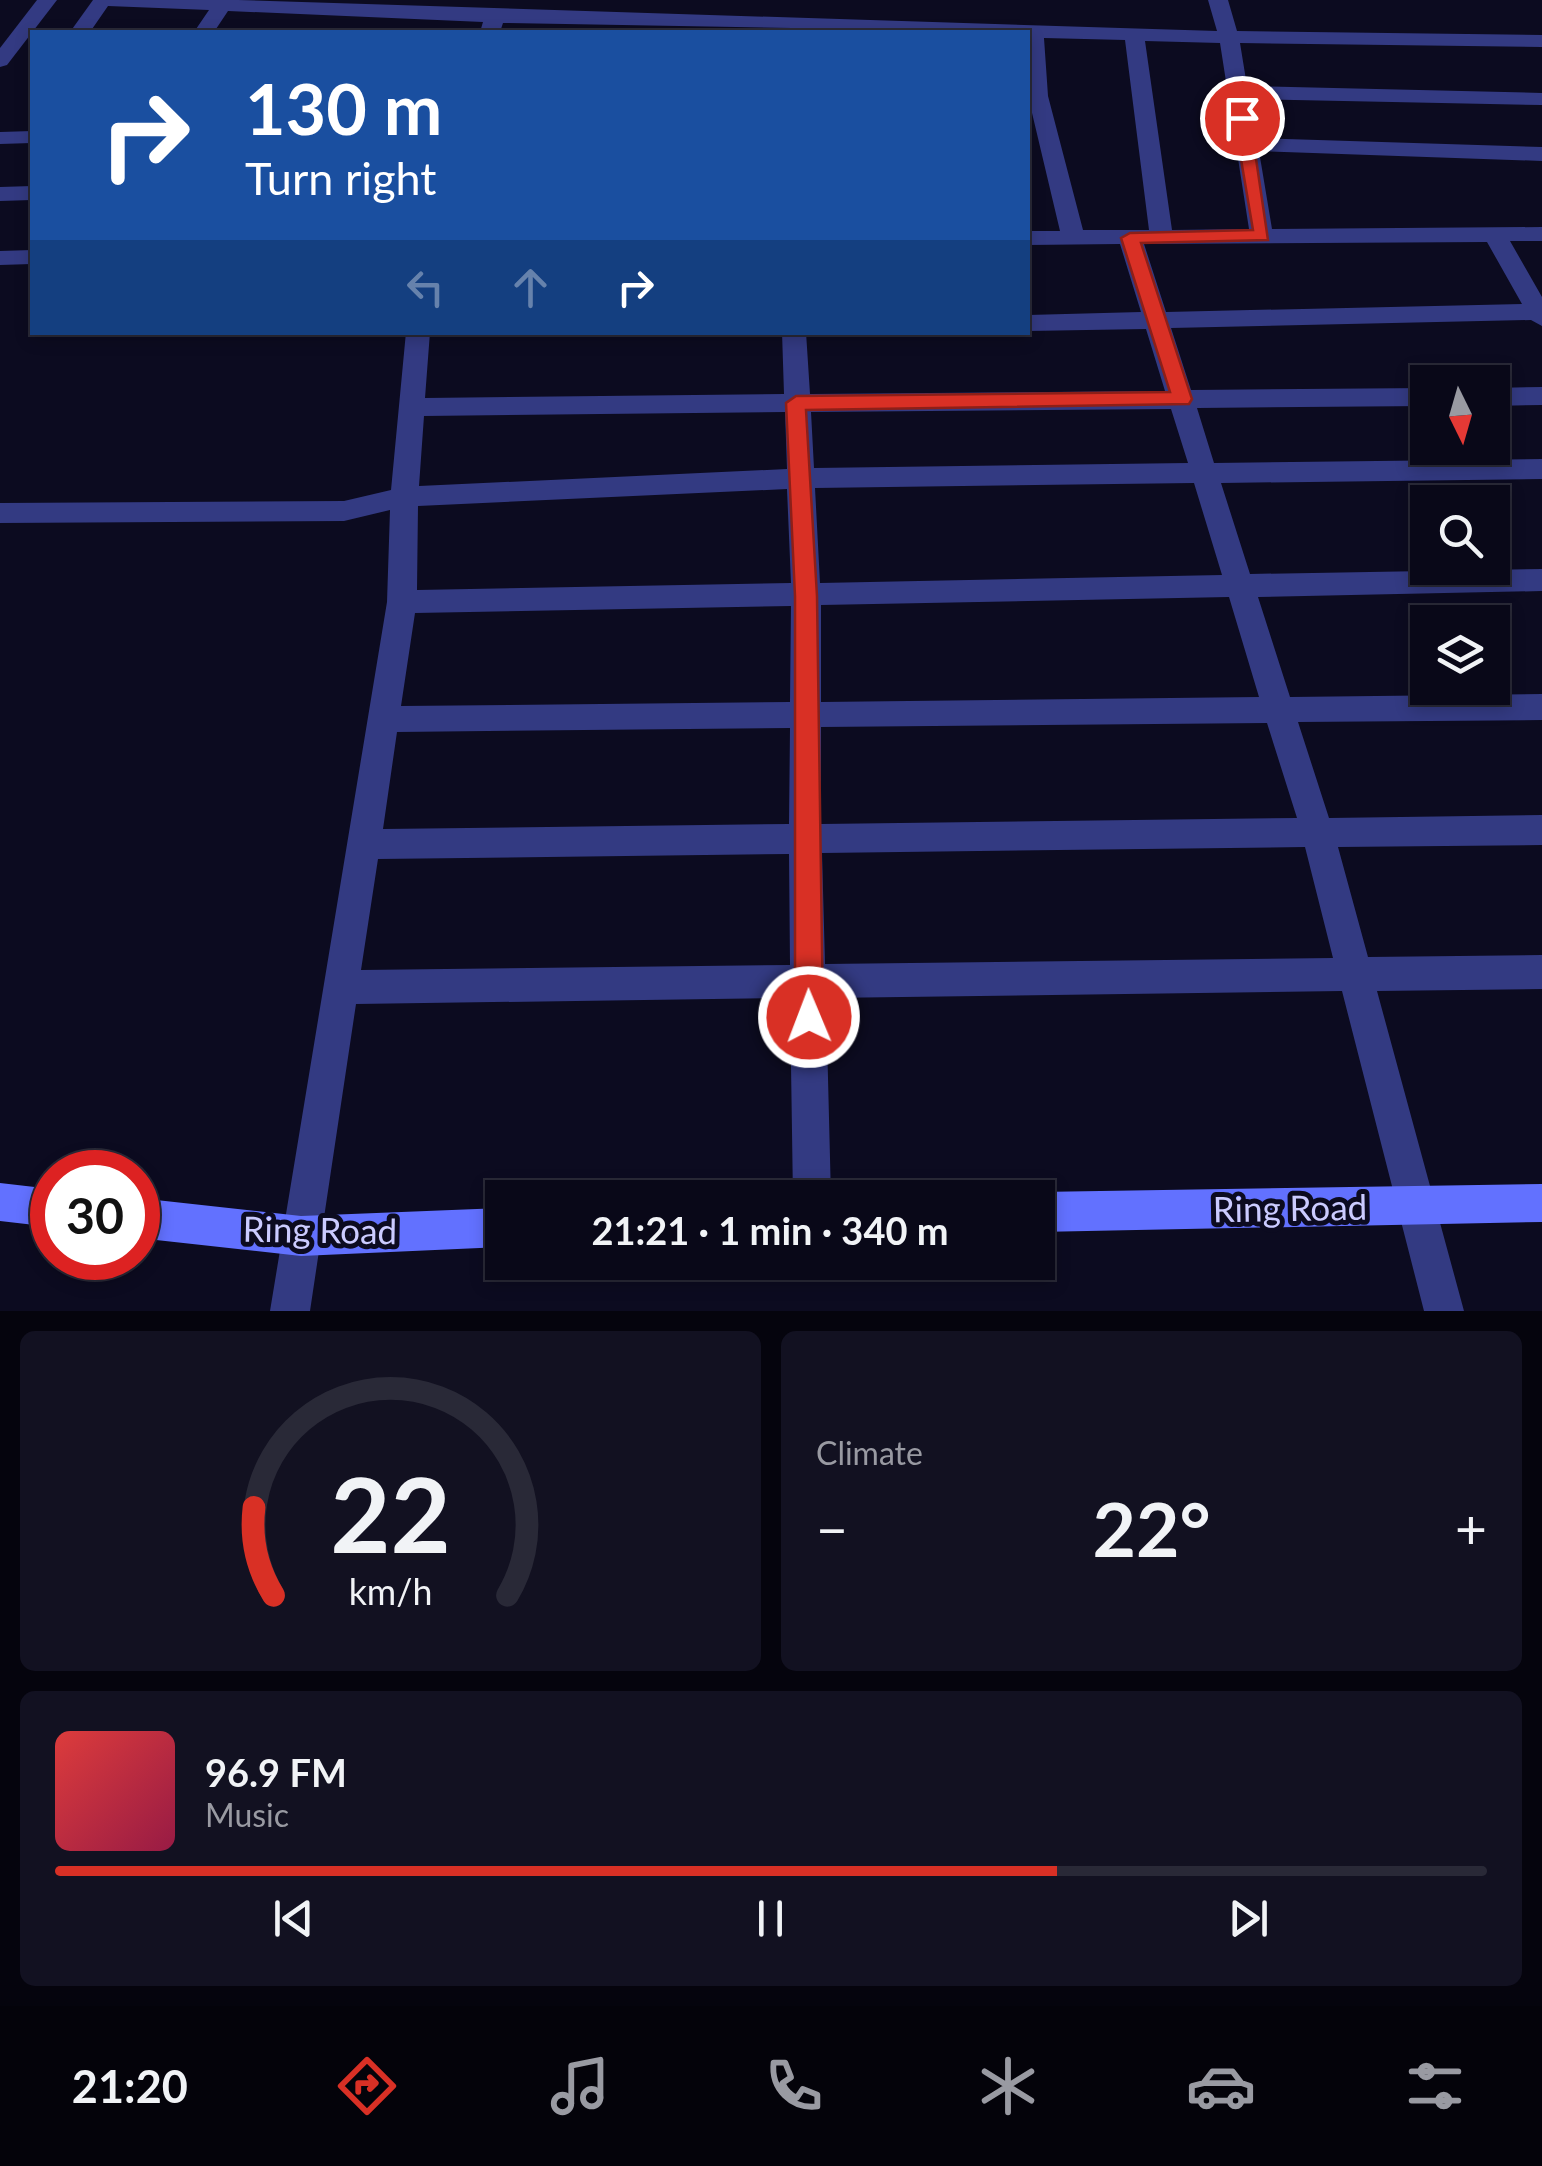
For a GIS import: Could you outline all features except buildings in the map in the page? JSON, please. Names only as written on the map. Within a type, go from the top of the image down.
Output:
[{"type":"main road","points":[[0,1202],[30,1205]]},
{"type":"main road","name":"Ring Road","points":[[1055,1212],[1542,1203]]},
{"type":"main road","name":"Ring Road","points":[[160,1220],[301,1236],[485,1229]]},
{"type":"street","points":[[0,61],[47,0]]},
{"type":"street","points":[[82,30],[104,0],[347,4],[492,24],[853,30],[853,0]]},
{"type":"street","points":[[1218,0],[1229,37],[1262,236]]},
{"type":"street","points":[[205,30],[225,2]]},
{"type":"street","points":[[265,30],[281,3]]},
{"type":"street","points":[[335,30],[347,4]]},
{"type":"street","points":[[1030,32],[1542,41]]},
{"type":"street","points":[[1034,32],[1038,96],[1074,238]]},
{"type":"street","points":[[1134,34],[1146,238],[1156,323],[1318,834],[1444,1311]]},
{"type":"street","points":[[1237,92],[1542,99]]},
{"type":"street","points":[[0,138],[30,137]]},
{"type":"street","points":[[1246,144],[1542,154]]},
{"type":"street","points":[[0,194],[30,194]]},
{"type":"street","points":[[1030,323],[1541,314],[1494,234]]},
{"type":"street","points":[[1030,238],[1542,234]]},
{"type":"street","points":[[0,258],[30,257]]},
{"type":"street","points":[[290,1311],[402,602],[404,497],[418,335]]},
{"type":"street","points":[[794,335],[806,596],[805,838],[812,1180]]},
{"type":"street","points":[[1510,397],[1542,396]]},
{"type":"street","points":[[412,407],[1410,397]]},
{"type":"street","points":[[0,513],[344,511],[404,497],[802,478],[1542,469]]},
{"type":"street","points":[[402,602],[1542,580]]},
{"type":"street","points":[[384,719],[1542,708]]},
{"type":"street","points":[[364,844],[1542,830]]},
{"type":"street","points":[[341,987],[1542,972]]},
{"type":"route","points":[[809,1017],[806,596],[796,403],[1182,399],[1130,238],[1262,236],[1242,118]]}]
